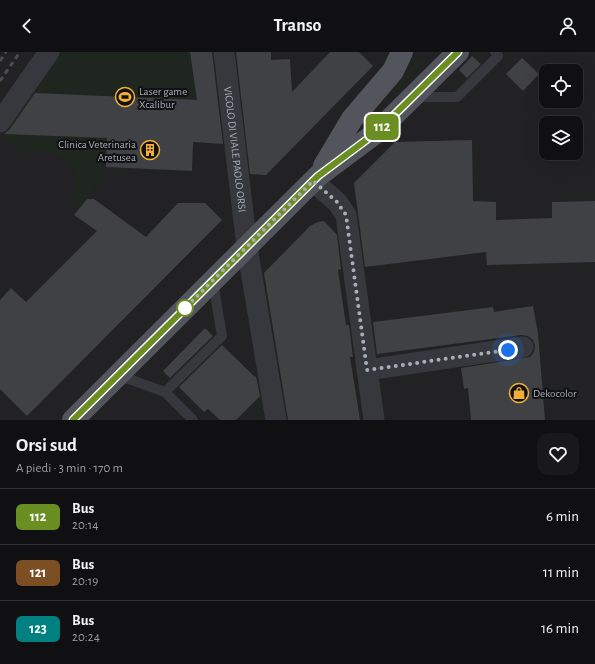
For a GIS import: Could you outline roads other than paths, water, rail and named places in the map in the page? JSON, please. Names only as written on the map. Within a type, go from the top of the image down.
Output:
[{"type":"main road","points":[[315,178],[352,119],[393,70],[402,52]]},
{"type":"main road","points":[[74,420],[315,178],[377,132],[458,52]]},
{"type":"street","points":[[0,122],[49,52]]},
{"type":"street","name":"VICOLO DI VIALE PAOLO ORSI","points":[[224,52],[246,247],[276,420]]},
{"type":"street","points":[[315,178],[337,202],[346,215],[374,420]]},
{"type":"street","points":[[367,370],[523,347]]},
{"type":"lane","points":[[414,97],[457,97],[499,53]]},
{"type":"lane","points":[[164,392],[222,336],[213,281]]},
{"type":"lane","points":[[118,375],[164,392],[193,420]]},
{"type":"railway","points":[[0,61],[6,52]]},
{"type":"railway","points":[[0,81],[20,52]]},
{"type":"place","name":"Laser game Xcalibur","points":[[125,97]]},
{"type":"place","name":"Clinica Veterinaria Aretusea","points":[[150,150]]},
{"type":"place","name":"Dekocolor","points":[[519,393]]}]
